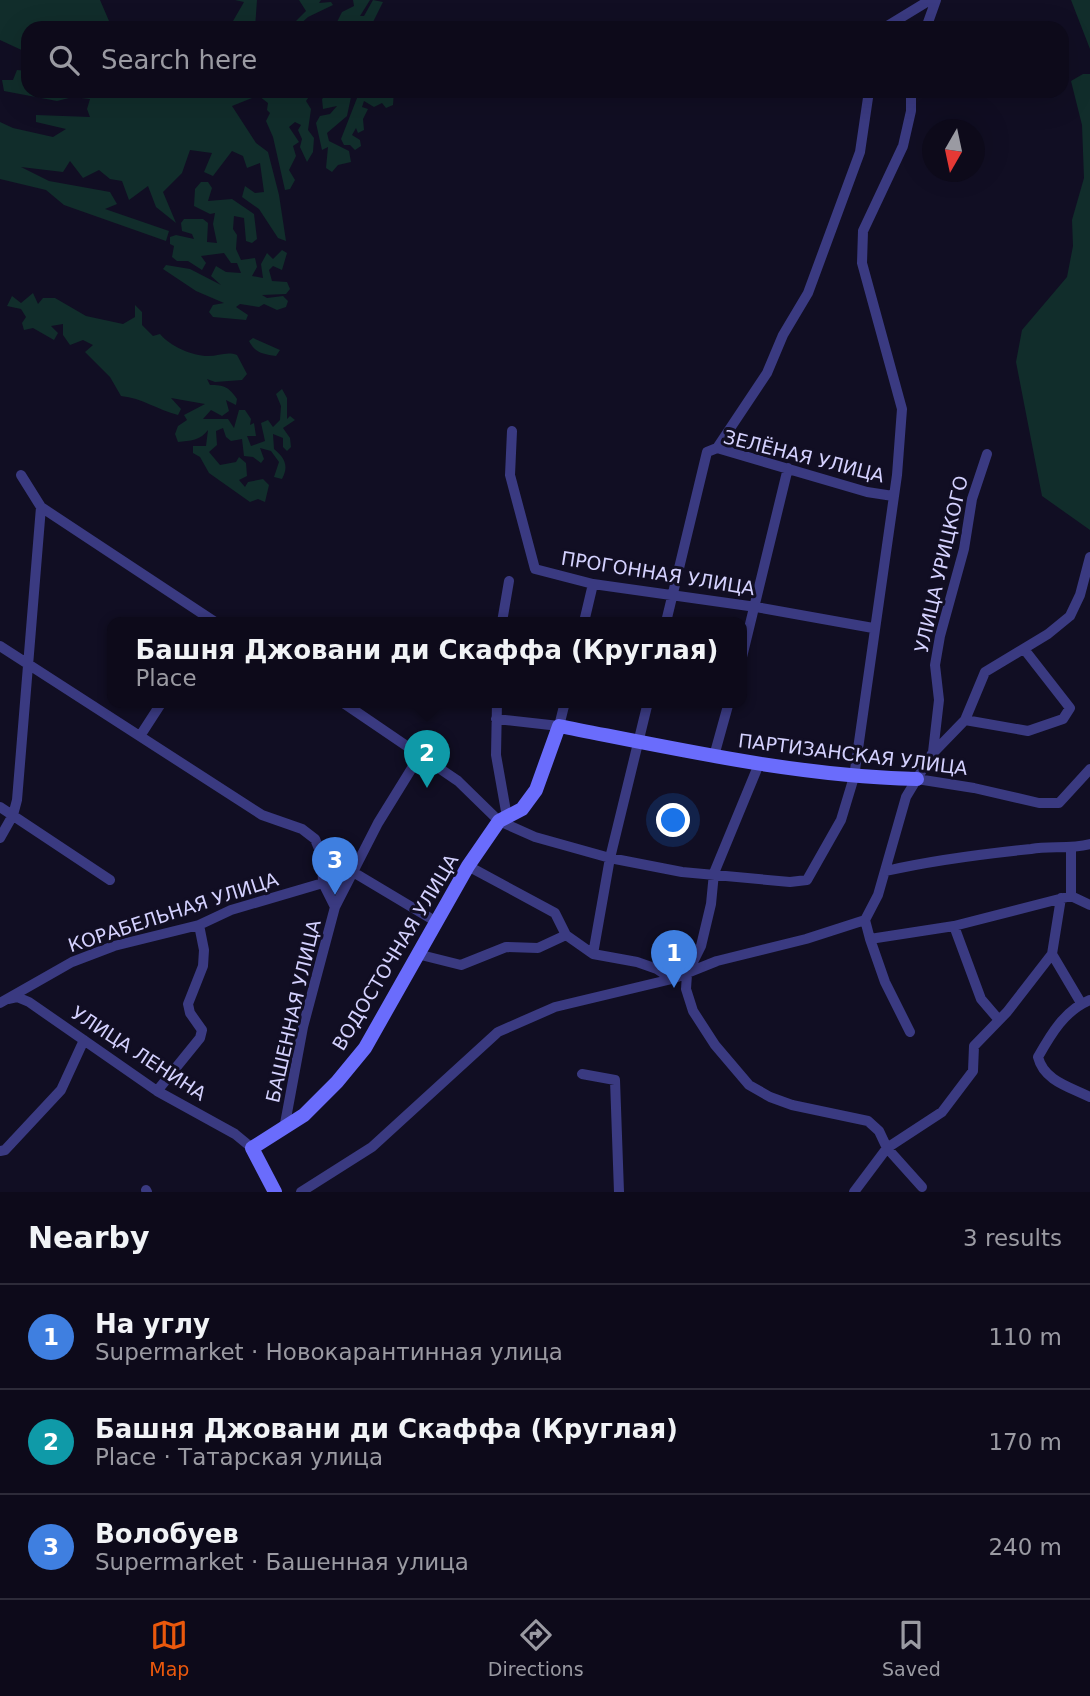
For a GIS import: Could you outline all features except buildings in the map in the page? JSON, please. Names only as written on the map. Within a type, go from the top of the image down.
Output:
[{"type":"street","points":[[896,21],[930,0]]},
{"type":"street","points":[[928,21],[936,0]]},
{"type":"street","points":[[667,617],[712,450],[767,373],[783,335],[808,293],[860,152],[868,98]]},
{"type":"street","points":[[351,708],[458,781],[503,819],[534,837],[610,859],[682,872],[790,882],[807,880],[841,820],[853,777],[893,496],[902,410],[862,263],[863,231],[903,146],[911,111],[911,98]]},
{"type":"street","name":"ПРОГОННАЯ УЛИЦА","points":[[512,431],[510,475],[535,569],[593,584],[756,607],[873,628]]},
{"type":"street","name":"ЗЕЛЁНАЯ УЛИЦА","points":[[712,450],[788,468],[867,492],[893,496]]},
{"type":"street","name":"УЛИЦА УРИЦКОГО","points":[[865,920],[886,871],[899,818],[933,752],[939,700],[935,665],[940,636],[964,549],[972,499],[987,454]]},
{"type":"street","points":[[747,639],[788,468]]},
{"type":"street","points":[[21,475],[41,507],[207,617]]},
{"type":"street","points":[[0,838],[13,815],[17,800],[41,507]]},
{"type":"street","points":[[933,752],[965,720],[985,672],[1024,649],[1070,616],[1080,596],[1090,557]]},
{"type":"street","points":[[503,617],[509,581]]},
{"type":"street","points":[[585,617],[593,584]]},
{"type":"street","points":[[0,646],[262,815],[291,824],[309,834],[315,839],[322,856],[323,883],[335,907]]},
{"type":"street","points":[[965,720],[1028,731],[1063,719],[1070,708],[1024,649]]},
{"type":"street","points":[[140,736],[158,708]]},
{"type":"street","points":[[496,708],[496,755],[503,819]]},
{"type":"street","points":[[559,726],[564,708]]},
{"type":"street","points":[[593,954],[610,859],[647,708]]},
{"type":"street","points":[[714,756],[727,708]]},
{"type":"street","name":"ПАРТИЗАНСКАЯ УЛИЦА","points":[[496,719],[559,726],[759,764],[853,777],[917,779],[974,788],[1039,803],[1059,803],[1090,769]]},
{"type":"street","name":"ВОДОСТОЧНАЯ УЛИЦА","points":[[252,1148],[304,1115],[365,1048],[468,866],[503,819],[522,809],[536,790],[559,726]]},
{"type":"street","name":"БАШЕННАЯ УЛИЦА","points":[[284,1129],[303,1027],[335,907],[378,823],[420,755]]},
{"type":"street","points":[[759,764],[714,873],[711,904],[701,946],[687,974],[686,989],[693,1011],[715,1045],[749,1085],[792,1105],[868,1121],[879,1131],[887,1148],[924,1190]]},
{"type":"street","points":[[0,807],[110,880]]},
{"type":"street","points":[[886,871],[943,858],[1042,847],[1071,849],[1090,844]]},
{"type":"street","points":[[853,1192],[887,1148],[942,1112],[973,1071],[974,1046],[999,1020],[1052,954],[1066,897],[1071,849]]},
{"type":"street","points":[[468,866],[555,912],[566,934],[593,954],[637,962],[657,969],[672,979]]},
{"type":"street","points":[[353,872],[435,921]]},
{"type":"street","name":"КОРАБЕЛЬНАЯ УЛИЦА","points":[[2,1002],[72,962],[114,946],[199,925],[231,910],[323,883]]},
{"type":"street","points":[[870,939],[954,926],[1066,897],[1090,905]]},
{"type":"street","points":[[301,1192],[372,1147],[498,1032],[555,1007],[672,979],[717,961],[806,940],[865,920],[885,982],[910,1032]]},
{"type":"street","points":[[158,1091],[200,1038],[202,1030],[190,1013],[188,1004],[203,966],[204,950],[199,925]]},
{"type":"street","points":[[954,926],[981,999],[999,1020]]},
{"type":"street","points":[[417,954],[461,965],[506,947],[538,948],[566,934]]},
{"type":"street","points":[[1052,954],[1086,1002],[1052,1032],[1038,1057],[1041,1070],[1090,1097]]},
{"type":"street","name":"УЛИЦА ЛЕНИНА","points":[[2,1002],[17,997],[29,1002],[158,1091],[235,1134],[252,1148]]},
{"type":"street","points":[[0,1152],[5,1150],[61,1090],[84,1040]]},
{"type":"street","points":[[582,1074],[615,1080],[619,1192]]},
{"type":"street","points":[[252,1148],[275,1192]]},
{"type":"green space","points":[[0,0],[100,0],[109,21],[21,21],[21,50],[0,40]]},
{"type":"green space","points":[[235,0],[257,0],[256,21],[233,21],[244,2]]},
{"type":"green space","points":[[299,0],[321,0],[319,3],[331,2],[333,5],[304,21],[296,21],[306,11]]},
{"type":"green space","points":[[353,0],[370,0],[360,16],[364,16],[373,0],[383,2],[374,21],[338,21],[342,12],[354,6]]},
{"type":"green space","points":[[1071,0],[1090,0],[1090,49]]},
{"type":"green space","points":[[17,70],[21,70],[21,94],[4,91],[2,80],[13,80]]},
{"type":"green space","points":[[1083,74],[1090,74],[1090,530],[1042,496],[1016,362],[1022,330],[1067,277],[1073,246],[1072,220],[1084,178],[1082,125],[1071,81]]},
{"type":"green space","points":[[41,98],[69,98],[57,101]]},
{"type":"green space","points":[[82,98],[252,98],[232,106],[256,143],[268,152],[279,195],[286,241],[278,238],[259,209],[242,197],[245,186],[255,193],[264,192],[260,163],[247,168],[243,156],[232,151],[213,176],[204,172],[212,153],[190,150],[182,173],[163,192],[176,223],[156,207],[148,186],[129,200],[122,181],[110,179],[99,170],[83,178],[70,161],[63,172],[21,167],[49,181],[110,192],[117,204],[105,209],[169,231],[166,241],[64,205],[46,190],[0,179],[0,122],[13,128],[53,137],[66,129],[36,122],[36,115],[90,117],[87,109],[90,99]]},
{"type":"green space","points":[[262,98],[308,98],[306,101],[311,109],[308,130],[314,138],[313,152],[307,162],[300,147],[302,139],[298,130],[301,125],[295,122],[289,127],[299,142],[293,146],[296,156],[289,170],[295,180],[290,189],[285,190],[273,137],[266,121],[270,113],[267,110],[268,103]]},
{"type":"green space","points":[[351,98],[347,116],[327,133],[329,141],[349,151],[351,162],[338,165],[332,172],[326,168],[328,147],[322,150],[316,123],[320,116],[330,114],[337,106],[323,109],[322,99]]},
{"type":"green space","points":[[357,98],[394,98],[393,105],[386,108],[382,103],[374,107],[364,101],[362,107],[368,109],[363,119],[364,130],[358,133],[356,128],[352,135],[360,140],[361,146],[355,150],[350,145],[344,145],[341,139]]},
{"type":"green space","points":[[201,182],[208,182],[212,188],[208,201],[232,199],[254,214],[257,239],[252,243],[246,241],[244,218],[234,216],[233,229],[237,235],[236,249],[241,260],[255,258],[257,267],[252,276],[263,278],[261,264],[267,253],[273,259],[282,250],[287,253],[282,270],[273,266],[269,270],[272,281],[287,282],[290,289],[286,294],[262,295],[267,298],[283,296],[288,301],[286,307],[277,310],[264,304],[259,307],[240,304],[236,307],[248,315],[246,320],[213,317],[209,312],[213,305],[224,303],[196,291],[163,269],[166,265],[190,269],[221,285],[211,276],[216,266],[226,272],[241,273],[237,263],[231,263],[224,253],[201,256],[206,263],[202,270],[188,261],[177,261],[172,257],[174,246],[170,244],[170,237],[176,235],[194,239],[192,234],[182,231],[181,223],[184,219],[203,219],[208,223],[207,242],[217,243],[213,224],[215,213],[210,214],[194,206],[195,189]]},
{"type":"green space","points":[[33,293],[38,304],[43,298],[55,298],[86,316],[123,324],[135,317],[135,305],[142,312],[142,325],[153,336],[160,334],[175,346],[195,354],[237,355],[247,374],[242,380],[215,382],[207,379],[210,385],[229,389],[237,399],[236,405],[226,400],[229,411],[222,416],[211,410],[203,419],[228,419],[234,428],[239,410],[245,410],[251,419],[250,425],[254,423],[256,436],[247,436],[251,446],[265,441],[261,423],[268,420],[273,427],[280,420],[281,406],[276,394],[282,389],[287,398],[287,419],[290,416],[295,420],[283,428],[290,438],[291,447],[287,451],[283,447],[283,438],[273,434],[274,449],[285,462],[282,479],[274,477],[279,462],[271,451],[260,448],[264,459],[261,463],[253,457],[244,456],[242,439],[231,441],[226,437],[223,428],[216,431],[217,445],[209,452],[220,465],[236,462],[239,457],[246,463],[247,476],[239,480],[245,487],[248,482],[263,479],[269,485],[265,502],[258,499],[250,502],[209,473],[200,457],[193,453],[193,446],[206,446],[208,430],[199,438],[178,442],[175,434],[178,426],[187,420],[184,415],[205,404],[171,398],[181,409],[178,415],[121,396],[110,377],[85,352],[93,345],[83,340],[70,345],[63,335],[63,324],[51,326],[58,333],[54,340],[33,328],[24,330],[22,323],[26,317],[21,309],[7,306],[12,296],[21,303]]},
{"type":"green space","points":[[253,338],[280,350],[276,356],[260,352],[249,341]]},
{"type":"place","name":"Башня Джовани ди Скаффа (Круглая)","points":[[427,788]]},
{"type":"place","name":"Волобуев","points":[[335,895]]},
{"type":"place","name":"На углу","points":[[674,988]]}]
